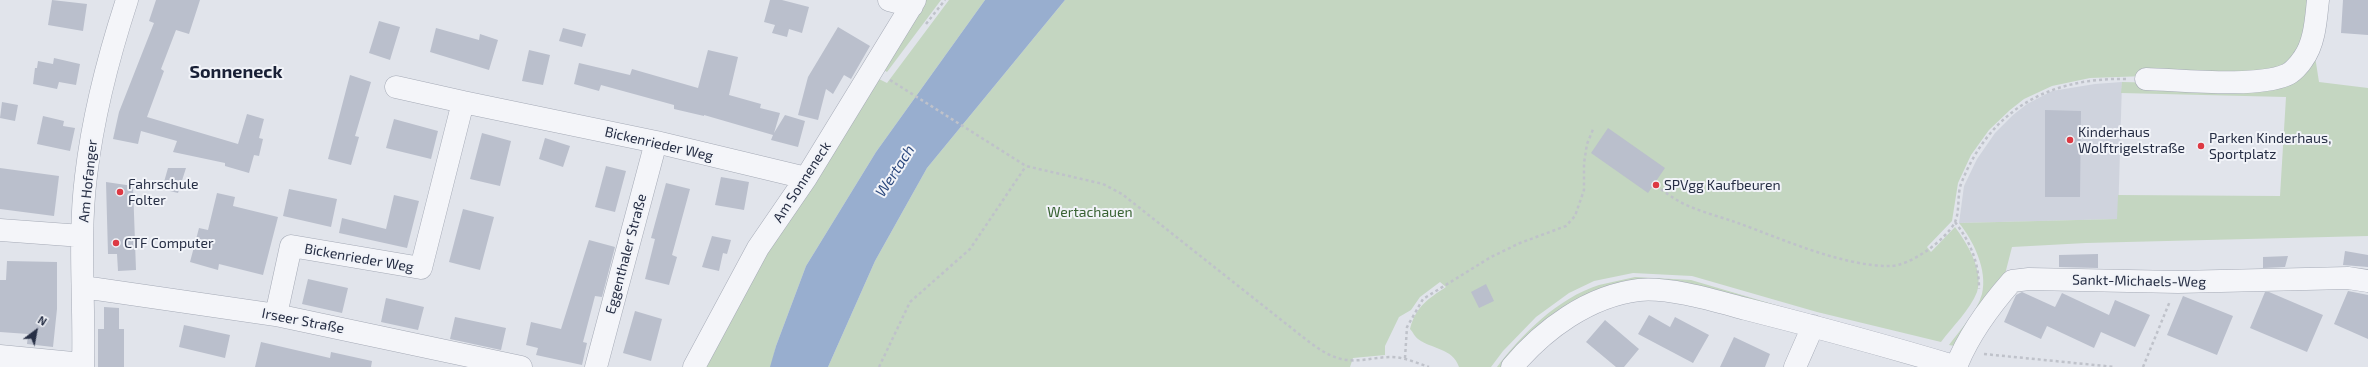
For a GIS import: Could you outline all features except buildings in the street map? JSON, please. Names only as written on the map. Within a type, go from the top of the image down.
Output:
[{"type":"street","name":"Am Hofanger","points":[[83,366],[82,236],[86,177],[99,96],[127,0]]},
{"type":"street","points":[[889,0],[914,3]]},
{"type":"street","points":[[2146,79],[2249,82],[2272,80],[2288,75],[2304,58],[2313,34],[2318,0]]},
{"type":"street","name":"Am Sonneneck","points":[[694,367],[758,248],[806,178],[914,3]]},
{"type":"street","name":"Bickenrieder Weg","points":[[396,88],[656,142],[806,178]]},
{"type":"street","name":"Bickenrieder Weg","points":[[276,315],[291,246],[421,268],[464,102]]},
{"type":"street","name":"Eggenthaler Straße","points":[[596,367],[656,142]]},
{"type":"street","points":[[0,230],[82,236]]},
{"type":"street","name":"Sankt-Michaels-Weg","points":[[1957,367],[1963,350],[2001,293],[2012,281],[2029,279],[2178,282],[2348,278],[2368,281]]},
{"type":"street","name":"Irseer Straße","points":[[83,287],[276,315],[521,367]]},
{"type":"street","points":[[1512,367],[1548,331],[1578,309],[1605,298],[1640,290],[1687,294],[1813,326],[1957,367]]},
{"type":"street","points":[[1795,367],[1813,326]]},
{"type":"street","points":[[0,356],[83,366]]},
{"type":"path","points":[[886,77],[1026,166],[1103,184],[1122,194],[1299,334],[1324,352],[1341,359],[1357,360],[1390,357],[1405,358],[1429,367]]},
{"type":"path","points":[[1656,186],[1685,204],[1794,244],[1846,260],[1890,266],[1921,256],[1955,222],[1961,185],[1974,157],[1992,131],[2026,101],[2052,89],[2094,81],[2146,79]]},
{"type":"path","points":[[1405,358],[1407,327],[1423,299],[1491,257],[1520,243],[1566,226],[1575,216],[1584,190],[1584,163],[1587,144],[1594,127]]},
{"type":"path","points":[[879,367],[910,302],[970,249],[1026,166]]},
{"type":"path","points":[[1955,222],[1969,240],[1979,277],[1979,292]]},
{"type":"path","points":[[2143,367],[2178,282]]},
{"type":"shaded area","points":[[2122,82],[2118,219],[1959,223],[1964,186],[1977,159],[1995,133],[2013,115],[2027,104],[2052,91],[2095,84]]},
{"type":"green space","points":[[919,0],[941,0],[887,72],[879,67]]},
{"type":"green space","points":[[949,0],[985,0],[876,152],[806,266],[776,346],[771,367],[703,367],[765,251],[877,78],[887,83]]},
{"type":"green space","name":"Wertachauen","points":[[1065,0],[2314,0],[2310,32],[2286,71],[2090,78],[2052,86],[2024,99],[2010,110],[1989,130],[1971,155],[1958,183],[1952,221],[1927,247],[1931,252],[1955,227],[1969,249],[1978,275],[1979,284],[1974,299],[1941,342],[1817,312],[1692,276],[1633,273],[1594,281],[1569,293],[1536,317],[1503,351],[1491,367],[1459,367],[1452,356],[1447,352],[1418,339],[1410,329],[1419,309],[1428,299],[1446,287],[1440,282],[1420,297],[1411,310],[1399,317],[1385,346],[1385,355],[1353,358],[1350,367],[828,367],[875,261],[927,168]]},
{"type":"green space","points":[[2314,50],[2319,82],[2368,88],[2368,236],[2086,243],[2012,247],[2003,282],[1960,347],[1949,345],[1968,321],[1980,301],[1983,285],[1983,275],[1978,256],[1959,223],[2117,219],[2118,195],[2280,196],[2286,97],[2121,93],[2122,82],[2250,85]]},
{"type":"green space","points":[[1635,277],[1691,280],[1813,316],[1636,282],[1510,357],[1501,367],[1497,367],[1529,330],[1555,308],[1584,291],[1599,285]]},
{"type":"water","name":"Wertach","points":[[985,0],[1065,0],[927,168],[875,261],[828,367],[770,367],[776,346],[806,266],[876,152]]},
{"type":"place","name":"Kinderhaus Wolftrigelstraße","points":[[2070,140]]},
{"type":"place","name":"Parken Kinderhaus, Sportplatz","points":[[2201,146]]},
{"type":"place","name":"SPVgg Kaufbeuren","points":[[1656,185]]},
{"type":"place","name":"Fahrschule Folter","points":[[120,192]]},
{"type":"place","name":"CTF Computer","points":[[116,243]]},
{"type":"district","name":"Sonneneck","points":[[236,72]]}]
